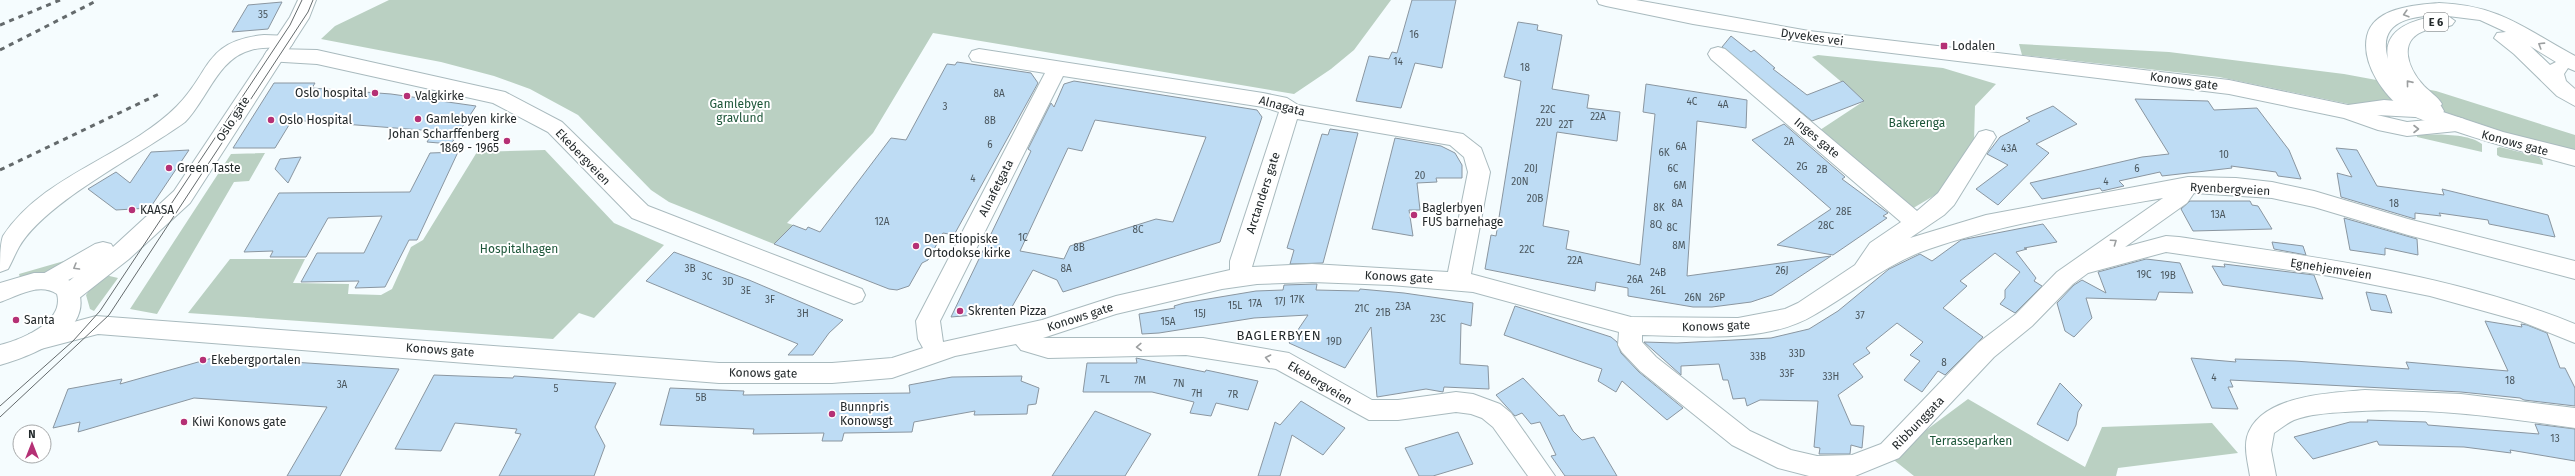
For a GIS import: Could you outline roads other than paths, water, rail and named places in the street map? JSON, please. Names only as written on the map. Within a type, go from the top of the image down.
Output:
[{"type":"main road","name":"Oslo gate","points":[[70,298],[121,253],[146,227],[182,197],[304,9],[307,0]]},
{"type":"main road","name":"Dyvekes vei","points":[[1606,0],[1760,30],[2020,62]]},
{"type":"main road","name":"E 6","points":[[2427,109],[2391,87],[2378,62],[2374,45],[2378,30],[2400,15],[2409,12],[2440,9],[2485,15],[2511,27],[2575,64]]},
{"type":"main road","name":"E 6","points":[[2427,109],[2402,72],[2396,57],[2398,39],[2416,26],[2435,22],[2456,22],[2487,29],[2521,49],[2553,77],[2560,88],[2575,99]]},
{"type":"main road","name":"Ekebergveien","points":[[0,263],[10,242],[39,211],[136,147],[181,115],[196,98],[218,64],[230,52],[247,44],[279,48],[498,97],[523,108],[562,133],[616,192],[640,212],[854,295]]},
{"type":"main road","name":"Inges gate","points":[[1718,54],[1916,222]]},
{"type":"main road","name":"Alnagata","points":[[979,56],[1263,100],[1280,103],[1290,110],[1442,135],[1456,139],[1468,147],[1478,160],[1479,172],[1458,281]]},
{"type":"main road","name":"Konows gate","points":[[2020,62],[2217,85],[2347,112],[2378,123],[2407,129],[2457,124]]},
{"type":"main road","name":"E 6","points":[[2553,77],[2561,67],[2575,64]]},
{"type":"main road","name":"Alnafetgata","points":[[937,353],[930,339],[928,321],[1057,68]]},
{"type":"main road","name":"Konows gate","points":[[2347,112],[2384,107],[2427,109],[2457,124],[2518,145],[2575,158]]},
{"type":"main road","name":"Arctanders gate","points":[[1241,278],[1242,261],[1290,110]]},
{"type":"main road","name":"Konows gate","points":[[19,349],[96,325],[719,373],[793,374],[847,372],[892,368],[955,347],[1021,334],[1158,294],[1241,278],[1327,274],[1458,281],[1534,298],[1631,326],[1738,327],[1769,323],[1806,309],[1863,271],[1878,249],[1916,222],[1936,210],[1946,199],[1986,137]]},
{"type":"main road","name":"Ribbunggata","points":[[1631,326],[1630,345],[1648,364],[1741,438],[1787,460],[1817,467],[1853,466],[1890,451],[1986,350],[2024,320],[2065,278],[2179,197],[2188,185]]},
{"type":"main road","name":"Ryenbergveien","points":[[1863,271],[1920,243],[1986,223],[2188,185],[2258,189],[2314,199],[2408,227],[2575,270]]},
{"type":"main road","name":"Oslo gate","points":[[48,281],[146,227]]},
{"type":"main road","name":"Egnehjemveien","points":[[2083,266],[2166,244],[2179,245],[2399,280],[2498,306],[2575,334]]},
{"type":"main road","points":[[3,287],[48,281],[64,286],[80,314],[96,325]]},
{"type":"main road","points":[[0,370],[19,349],[64,318],[70,298]]},
{"type":"main road","name":"Ekebergveien","points":[[1021,334],[1029,343],[1038,348],[1186,346],[1265,357],[1293,365],[1361,407],[1378,412],[1456,402],[1483,407],[1502,420],[1542,476]]},
{"type":"main road","points":[[2263,476],[2259,438],[2264,427],[2272,420],[2304,405],[2367,400],[2415,401],[2575,418]]},
{"type":"tram line","points":[[0,406],[73,341],[100,311],[290,25],[302,0]]},
{"type":"tram line","points":[[0,417],[109,315],[308,12],[313,0]]},
{"type":"railway","points":[[0,25],[60,0]]},
{"type":"railway","points":[[0,50],[98,0]]},
{"type":"railway","points":[[0,170],[161,93]]},
{"type":"place","name":"Lodalen","points":[[1944,46]]},
{"type":"place","name":"Oslo hospital","points":[[375,93]]},
{"type":"place","name":"Valgkirke","points":[[407,96]]},
{"type":"place","name":"Gamlebyen kirke","points":[[418,119]]},
{"type":"place","name":"Oslo Hospital","points":[[271,120]]},
{"type":"place","name":"Johan Scharffenberg 1869 - 1965","points":[[507,141]]},
{"type":"place","name":"Green Taste","points":[[169,168]]},
{"type":"place","name":"KAASA","points":[[132,210]]},
{"type":"place","name":"Baglerbyen FUS barnehage","points":[[1414,215]]},
{"type":"place","name":"Den Etiopiske Ortodokse kirke","points":[[916,246]]},
{"type":"place","name":"Skrenten Pizza","points":[[960,311]]},
{"type":"place","name":"Santa","points":[[16,320]]},
{"type":"place","name":"Ekebergportalen","points":[[203,360]]},
{"type":"place","name":"Bunnpris Konowsgt","points":[[832,414]]},
{"type":"place","name":"Kiwi Konows gate","points":[[184,422]]},
{"type":"district","name":"BAGLERBYEN","points":[[1279,335]]},
{"type":"park label","name":"Gamlebyen gravlund","points":[[740,111]]},
{"type":"park label","name":"Bakerenga","points":[[1917,123]]},
{"type":"park label","name":"Hospitalhagen","points":[[519,249]]},
{"type":"park label","name":"Terrasseparken","points":[[1971,441]]}]
